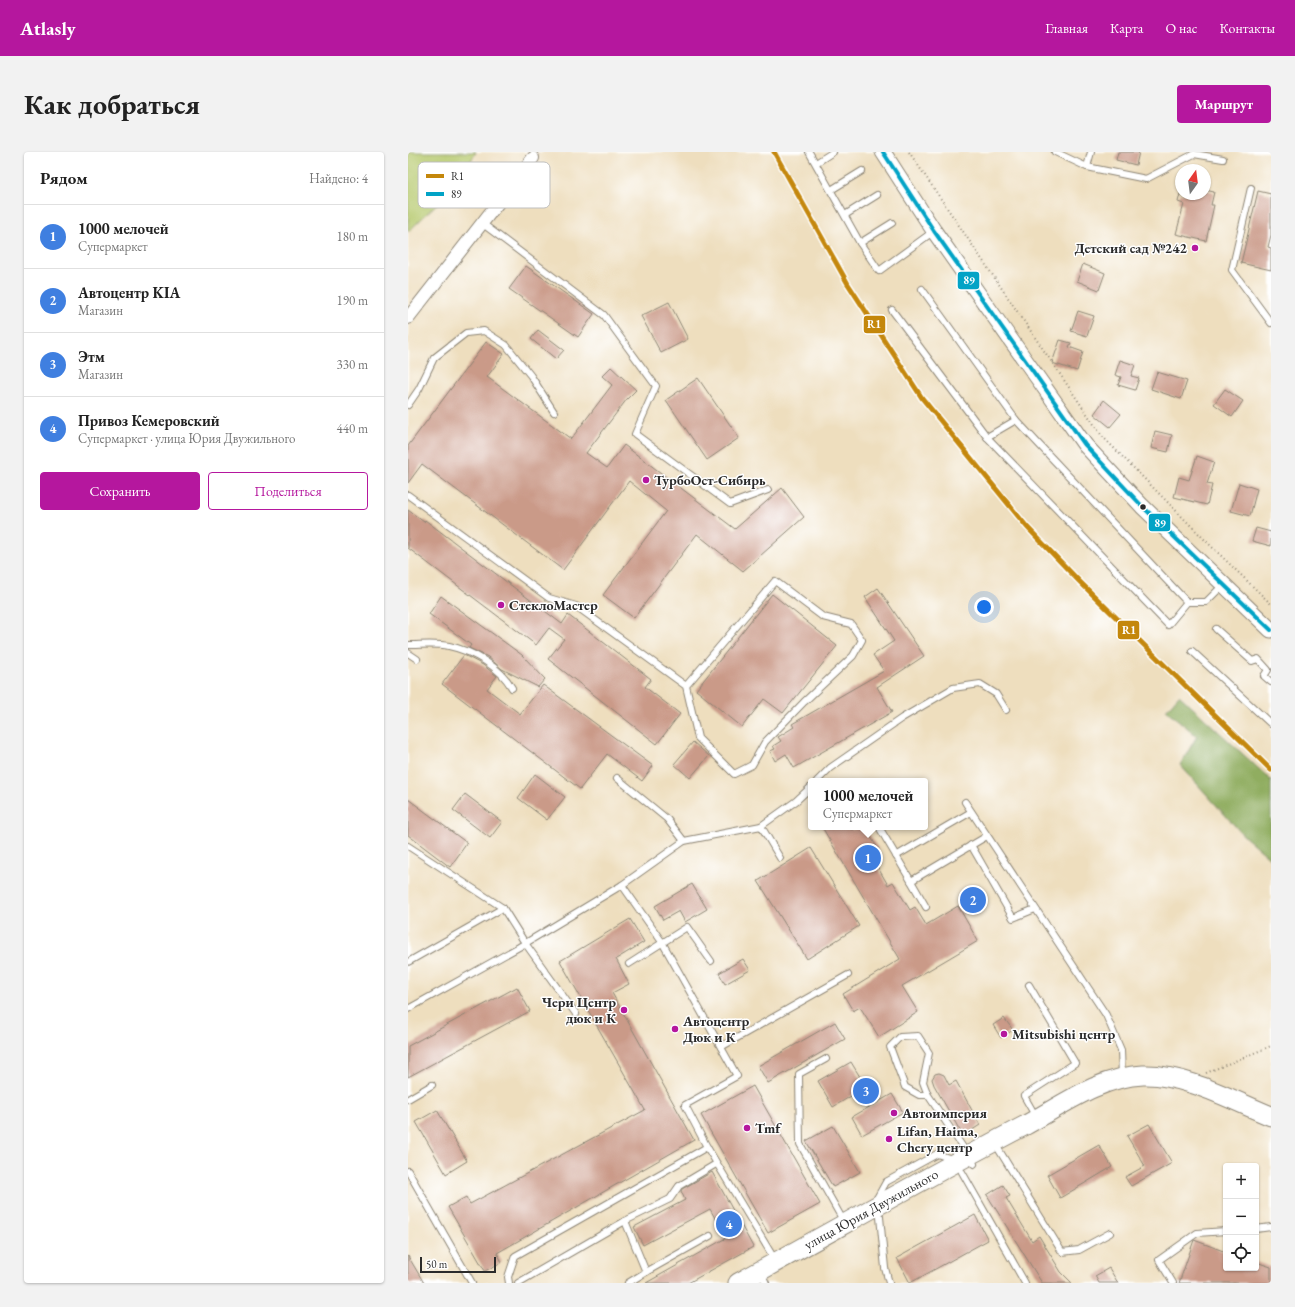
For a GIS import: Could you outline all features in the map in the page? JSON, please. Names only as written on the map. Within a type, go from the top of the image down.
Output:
[{"type":"main road","name":"улица Юрия Двужильного","points":[[966,1163],[999,1150],[1071,1108],[1123,1082],[1142,1075],[1159,1075],[1187,1082],[1271,1116]]},
{"type":"main road","name":"улица Юрия Двужильного","points":[[738,1283],[769,1275],[966,1163],[1037,1119],[1092,1089],[1110,1081],[1174,1087],[1271,1125]]},
{"type":"main road","name":"улица Юрия Двужильного","points":[[769,1275],[845,1224],[876,1213]]},
{"type":"street","points":[[883,152],[934,231],[1085,445],[1132,496],[1271,630]]},
{"type":"street","points":[[531,162],[534,158]]},
{"type":"street","points":[[408,318],[495,208]]},
{"type":"lane","points":[[809,152],[860,243],[878,271],[934,231]]},
{"type":"lane","points":[[816,164],[833,152]]},
{"type":"lane","points":[[1055,152],[1087,168],[1146,179],[1194,154],[1223,159]]},
{"type":"lane","points":[[1087,168],[1091,152]]},
{"type":"lane","points":[[831,190],[862,171]]},
{"type":"lane","points":[[1251,188],[1232,270],[1271,323]]},
{"type":"lane","points":[[845,216],[877,195]]},
{"type":"lane","points":[[860,243],[892,223]]},
{"type":"lane","points":[[483,224],[604,315],[656,386],[635,434],[730,504],[768,490]]},
{"type":"lane","points":[[922,289],[1016,420],[1188,602],[1206,602],[1224,584]]},
{"type":"lane","points":[[892,310],[987,437],[1168,625],[1188,602]]},
{"type":"lane","points":[[408,405],[419,389],[434,358],[466,333],[484,332],[506,345],[531,376],[554,412]]},
{"type":"lane","points":[[987,437],[1016,420]]},
{"type":"lane","points":[[408,495],[549,598],[576,606],[686,686],[698,738],[734,774],[752,765],[765,742],[804,702],[853,656],[862,640],[850,624],[823,617],[775,581],[686,686]]},
{"type":"lane","points":[[1216,629],[1252,661],[1258,658],[1268,670],[1264,676],[1271,682]]},
{"type":"lane","points":[[408,645],[448,645],[476,655],[506,678],[512,688]]},
{"type":"lane","points":[[1192,651],[1271,724]]},
{"type":"lane","points":[[408,653],[417,659]]},
{"type":"lane","points":[[820,778],[830,768],[902,718],[953,688],[980,684],[996,694],[1006,710]]},
{"type":"lane","points":[[618,778],[668,819],[684,841]]},
{"type":"lane","points":[[408,1009],[525,943],[622,885],[684,841],[761,826],[796,801],[808,789]]},
{"type":"lane","points":[[965,802],[1106,1016],[1121,1050],[1123,1082]]},
{"type":"lane","points":[[896,856],[971,812]]},
{"type":"lane","points":[[761,826],[780,858]]},
{"type":"lane","points":[[881,830],[926,907]]},
{"type":"lane","points":[[912,881],[987,836]]},
{"type":"lane","points":[[971,845],[1013,918],[1035,909]]},
{"type":"lane","points":[[408,846],[503,908],[525,943],[576,1014]]},
{"type":"lane","points":[[622,885],[662,942],[737,1076],[685,1105],[716,1164],[769,1275]]},
{"type":"lane","points":[[408,962],[503,908]]},
{"type":"lane","points":[[629,964],[687,927],[711,960]]},
{"type":"lane","points":[[720,1047],[848,975]]},
{"type":"lane","points":[[1029,985],[1075,1063],[1024,1096],[1037,1119]]},
{"type":"lane","points":[[928,1095],[919,1095],[905,1087],[890,1047],[900,1037],[918,1036],[929,1053],[923,1082],[928,1095],[966,1163],[1025,1283]]},
{"type":"lane","points":[[826,1060],[799,1074],[800,1144],[845,1224]]},
{"type":"lane","points":[[408,1099],[432,1085]]},
{"type":"lane","points":[[509,1283],[508,1277],[515,1256],[706,1147]]},
{"type":"lane","points":[[999,1150],[1062,1252],[1079,1250],[1110,1233]]},
{"type":"lane","points":[[519,1283],[624,1221],[670,1199],[679,1186],[716,1164]]},
{"type":"lane","points":[[408,1171],[472,1283]]},
{"type":"lane","points":[[876,1213],[889,1283]]},
{"type":"lane","points":[[624,1221],[646,1272]]},
{"type":"lane","points":[[1259,1229],[1271,1228]]},
{"type":"lane","points":[[1173,1283],[1159,1260],[1197,1233],[1223,1231]]},
{"type":"lane","points":[[628,1283],[710,1236]]},
{"type":"path","points":[[909,152],[1102,436],[1271,604]]},
{"type":"path","points":[[1187,1082],[1271,1046]]},
{"type":"green space","points":[[408,152],[476,152],[470,162],[418,162],[418,208],[432,208],[408,232]]},
{"type":"green space","points":[[1179,695],[1271,780],[1271,859],[1244,836],[1180,765],[1197,736],[1166,710]]},
{"type":"building","points":[[1118,152],[1139,152],[1136,165],[1116,160]]},
{"type":"building","points":[[1211,191],[1214,192],[1211,205],[1214,205],[1206,241],[1176,234],[1184,204],[1178,202],[1178,200],[1211,200]]},
{"type":"building","points":[[1258,191],[1271,194],[1271,235],[1268,247],[1271,248],[1271,270],[1241,263]]},
{"type":"building","points":[[1083,264],[1105,273],[1099,290],[1077,281]]},
{"type":"building","points":[[526,266],[594,314],[578,337],[509,289]]},
{"type":"building","points":[[669,302],[688,339],[661,353],[641,316]]},
{"type":"building","points":[[1078,311],[1094,316],[1087,336],[1071,331]]},
{"type":"building","points":[[538,330],[564,350],[556,359],[531,339]]},
{"type":"building","points":[[1060,340],[1071,343],[1069,347],[1083,352],[1077,371],[1052,363]]},
{"type":"building","points":[[486,342],[504,354],[487,377],[571,439],[612,385],[602,376],[611,367],[636,390],[627,399],[586,453],[607,468],[624,445],[735,529],[782,488],[804,517],[743,571],[697,534],[634,618],[603,595],[666,511],[629,481],[563,570],[422,464],[408,483],[408,446]]},
{"type":"building","points":[[1120,360],[1135,365],[1131,376],[1139,378],[1135,390],[1118,385],[1121,377],[1115,375]]},
{"type":"building","points":[[1157,372],[1187,381],[1181,399],[1151,389]]},
{"type":"building","points":[[698,378],[739,438],[707,460],[666,400]]},
{"type":"building","points":[[1225,389],[1243,401],[1232,417],[1214,404]]},
{"type":"building","points":[[1104,400],[1121,414],[1110,427],[1094,414]]},
{"type":"building","points":[[1155,431],[1172,435],[1168,452],[1151,448]]},
{"type":"building","points":[[1197,456],[1214,462],[1207,484],[1212,485],[1207,505],[1174,497],[1179,477],[1189,480]]},
{"type":"building","points":[[1239,483],[1257,489],[1250,516],[1231,511]]},
{"type":"building","points":[[408,510],[424,522],[425,520],[562,624],[568,615],[651,679],[645,687],[680,714],[657,744],[548,659],[564,639],[549,628],[536,645],[408,548]]},
{"type":"building","points":[[1256,528],[1271,532],[1271,546],[1252,541]]},
{"type":"building","points":[[878,588],[924,656],[877,687],[892,712],[794,768],[786,754],[775,761],[770,751],[775,749],[773,746],[781,741],[778,737],[794,727],[792,724],[884,671],[873,655],[894,641],[865,597]]},
{"type":"building","points":[[772,594],[837,646],[783,713],[764,699],[742,727],[696,690]]},
{"type":"building","points":[[441,596],[522,655],[545,679],[538,687],[502,669],[488,657],[469,648],[471,645],[429,614]]},
{"type":"building","points":[[464,655],[483,665],[497,676],[487,689],[520,714],[543,685],[653,766],[642,781],[607,754],[580,789],[442,684]]},
{"type":"building","points":[[693,742],[709,756],[690,778],[674,764]]},
{"type":"building","points":[[535,774],[565,797],[547,820],[518,798]]},
{"type":"building","points":[[465,794],[502,822],[490,838],[453,810]]},
{"type":"building","points":[[408,799],[467,843],[450,867],[408,835]]},
{"type":"building","points":[[824,830],[867,830],[878,849],[870,854],[888,885],[893,882],[910,910],[915,907],[926,925],[958,906],[978,941],[902,986],[918,1012],[879,1037],[860,1007],[853,1011],[843,994],[900,959]]},
{"type":"building","points":[[811,848],[859,926],[807,959],[758,881]]},
{"type":"building","points":[[692,884],[707,909],[685,922],[679,911],[663,920],[655,906]]},
{"type":"building","points":[[630,919],[644,942],[616,959],[629,984],[612,993],[694,1140],[497,1253],[502,1262],[485,1271],[448,1207],[466,1197],[470,1204],[645,1110],[560,961]]},
{"type":"building","points":[[743,959],[750,970],[725,984],[719,973]]},
{"type":"building","points":[[517,987],[530,1011],[408,1077],[408,1046]]},
{"type":"building","points":[[1004,1018],[1013,1030],[1001,1038],[993,1025]]},
{"type":"building","points":[[835,1022],[845,1039],[768,1083],[758,1066]]},
{"type":"building","points":[[851,1062],[866,1087],[833,1107],[818,1081]]},
{"type":"building","points":[[939,1073],[944,1075],[949,1085],[956,1081],[980,1125],[963,1136],[934,1085],[932,1079],[935,1074]]},
{"type":"building","points":[[753,1086],[820,1204],[768,1233],[701,1115]]},
{"type":"building","points":[[892,1094],[903,1112],[862,1135],[852,1117]]},
{"type":"building","points":[[437,1110],[467,1161],[446,1174],[416,1122]]},
{"type":"building","points":[[1149,1124],[1172,1163],[1131,1186],[1125,1177],[1145,1166],[1127,1136]]},
{"type":"building","points":[[833,1126],[860,1172],[833,1187],[806,1141]]},
{"type":"building","points":[[1099,1145],[1112,1167],[1060,1198],[1047,1175]]},
{"type":"building","points":[[712,1172],[753,1247],[688,1283],[646,1283],[726,1238],[710,1209],[643,1245],[634,1227],[685,1200],[681,1191],[682,1189]]},
{"type":"building","points":[[1003,1185],[1010,1196],[1006,1198],[1032,1241],[1039,1236],[1061,1272],[1072,1283],[1042,1283],[987,1195]]},
{"type":"building","points":[[975,1215],[988,1240],[910,1283],[897,1258]]},
{"type":"building","points":[[1194,1240],[1223,1251],[1223,1271],[1259,1271],[1259,1263],[1271,1267],[1271,1283],[1179,1283]]},
{"type":"building","points":[[408,1256],[424,1283],[408,1283]]},
{"type":"building","points":[[1109,1268],[1118,1283],[1099,1283],[1095,1276]]},
{"type":"transit line","name":"R1","points":[[774,152],[848,284],[922,398],[1027,527],[1079,581],[1271,770]]},
{"type":"transit line","name":"89","points":[[883,152],[934,231],[1085,445],[1142,506],[1271,630]]},
{"type":"place","name":"Детский сад №242","points":[[1195,248]]},
{"type":"place","name":"ТурбоОст-Сибирь","points":[[646,480]]},
{"type":"place","name":"СтеклоМастер","points":[[501,605]]},
{"type":"place","name":"1000 мелочей","points":[[868,858]]},
{"type":"place","name":"Автоцентр KIA","points":[[973,900]]},
{"type":"place","name":"Чери Центр дюк и К","points":[[624,1010]]},
{"type":"place","name":"Автоцентр Дюк и К","points":[[675,1029]]},
{"type":"place","name":"Mitsubishi центр","points":[[1004,1034]]},
{"type":"place","name":"Этм","points":[[866,1091]]},
{"type":"place","name":"Автоимперия","points":[[894,1113]]},
{"type":"place","name":"Tmf","points":[[747,1128]]},
{"type":"place","name":"Lifan, Haima, Chery центр","points":[[889,1139]]},
{"type":"place","name":"Привоз Кемеровский","points":[[729,1224]]}]
